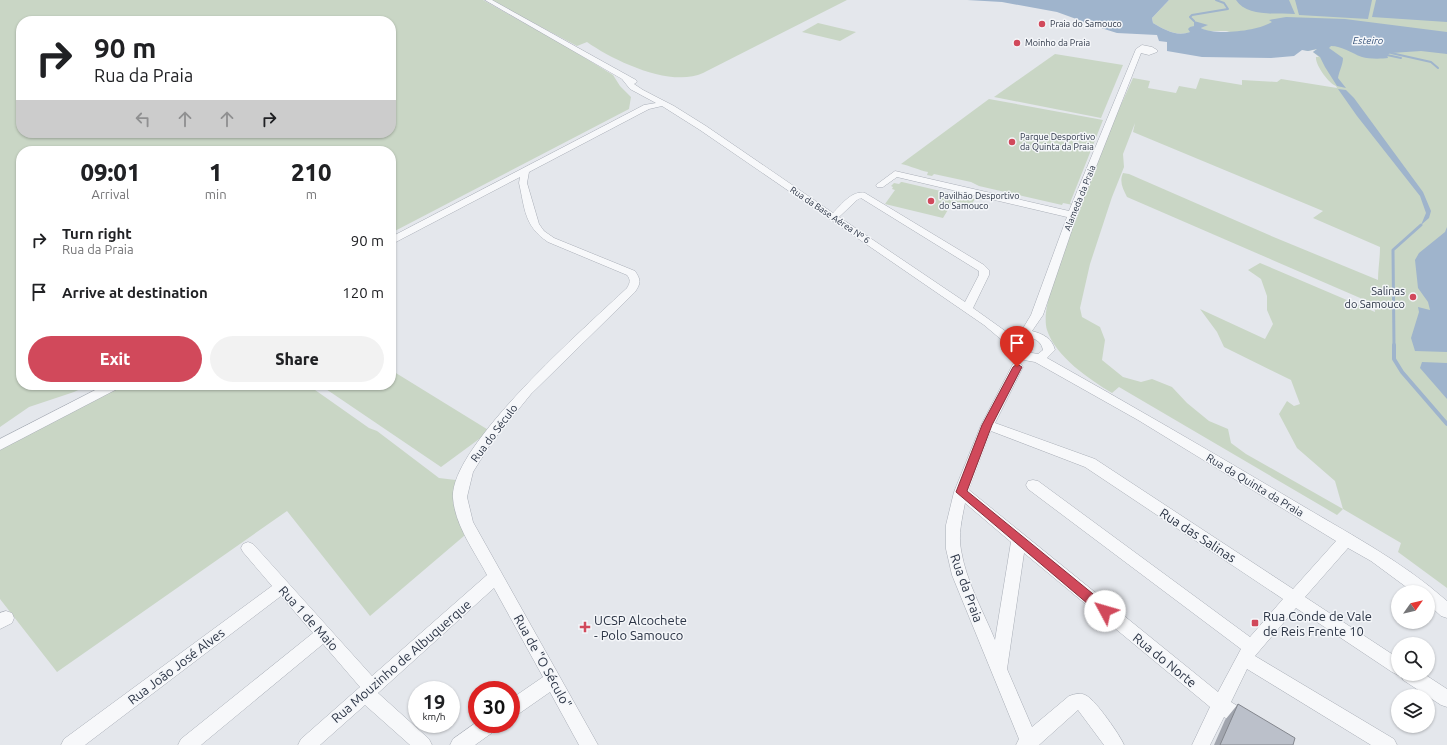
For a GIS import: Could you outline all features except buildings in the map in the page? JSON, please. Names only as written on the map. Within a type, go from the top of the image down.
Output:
[{"type":"street","points":[[488,0],[626,79],[646,88],[671,108]]},
{"type":"street","name":"Alameda da Praia","points":[[1036,318],[1072,215],[1138,54],[1150,52]]},
{"type":"street","points":[[626,79],[633,87],[671,108]]},
{"type":"street","points":[[396,238],[647,108],[662,104]]},
{"type":"street","name":"Rua da Base Aérea Nº 6","points":[[671,108],[988,323],[1017,336]]},
{"type":"street","points":[[504,182],[523,183],[525,172]]},
{"type":"street","points":[[880,185],[895,174],[1072,215]]},
{"type":"street","name":"Rua do Século","points":[[496,577],[466,522],[460,497],[466,471],[486,440],[527,391],[605,316],[635,283],[633,276],[619,267],[551,240],[541,233],[534,224],[523,183]]},
{"type":"street","points":[[833,218],[854,198],[862,195],[980,267],[984,270],[984,275],[967,309]]},
{"type":"street","points":[[1040,337],[1039,326],[1036,318],[1009,344],[1015,351],[1024,356],[1036,357],[1044,355],[1048,352]]},
{"type":"street","points":[[1017,336],[1040,337],[1048,344],[1048,352],[1082,383]]},
{"type":"street","points":[[1036,357],[1082,383]]},
{"type":"street","name":"Rua da Praia","points":[[1017,367],[987,425],[962,492],[953,525],[953,549],[960,575],[999,668],[1027,743]]},
{"type":"street","name":"Rua da Quinta da Praia","points":[[1082,383],[1376,557],[1415,585]]},
{"type":"street","points":[[0,444],[104,390]]},
{"type":"street","name":"Rua das Salinas","points":[[987,425],[1090,463],[1391,662]]},
{"type":"street","points":[[1033,485],[1247,653],[1388,745]]},
{"type":"street","name":"Rua do Norte","points":[[962,492],[1221,706],[1260,729]]},
{"type":"street","points":[[999,668],[1019,540]]},
{"type":"street","points":[[1201,745],[1247,653],[1346,540]]},
{"type":"street","name":"Rua 1 de Maio","points":[[248,548],[323,634],[368,690],[423,745]]},
{"type":"street","name":"Rua de \"O Século\"","points":[[496,577],[589,745]]},
{"type":"street","name":"Rua Mouzinho de Albuquerque","points":[[306,745],[496,577]]},
{"type":"street","name":"Rua João José Alves","points":[[70,745],[282,587]]},
{"type":"street","points":[[1435,600],[1447,611]]},
{"type":"street","points":[[187,745],[323,634]]},
{"type":"street","points":[[520,704],[553,680]]},
{"type":"street","points":[[1420,681],[1447,699]]},
{"type":"street","points":[[1027,743],[1075,702],[1082,702],[1116,745]]},
{"type":"street","points":[[460,745],[477,733]]},
{"type":"green space","points":[[0,0],[483,0],[564,45],[613,75],[620,86],[631,97],[629,109],[396,230],[396,146],[16,146],[16,390],[78,390],[29,407],[0,427]]},
{"type":"green space","points":[[490,0],[847,0],[703,73],[690,77],[675,77],[659,75],[627,64],[587,42],[577,46]]},
{"type":"green space","points":[[1169,0],[1447,0],[1447,588],[1398,552],[1401,543],[1343,509],[1337,515],[1119,387],[1112,393],[1093,381],[1074,366],[1065,358],[1051,340],[1047,330],[1046,312],[1054,281],[1088,180],[1133,78],[1150,81],[1148,88],[1176,93],[1179,86],[1196,89],[1200,78],[1242,85],[1242,80],[1277,82],[1281,79],[1337,88],[1326,78],[1320,69],[1316,60],[1316,57],[1319,57],[1313,52],[1317,49],[1308,51],[1226,31],[1207,31],[1201,28],[1207,25],[1194,26],[1191,32],[1181,34],[1167,30],[1153,23],[1152,18]],"holes":[[[1135,123],[1133,132],[1323,211],[1313,218],[1380,247],[1378,280],[1276,238],[1129,174],[1123,173],[1121,182],[1127,197],[1374,304],[1375,312],[1260,263],[1248,270],[1261,279],[1267,296],[1267,310],[1273,324],[1265,339],[1200,309],[1217,332],[1224,347],[1291,380],[1300,404],[1294,406],[1287,401],[1279,414],[1297,448],[1335,481],[1343,509],[1246,454],[1231,443],[1228,429],[1209,421],[1187,403],[1172,387],[1152,379],[1141,382],[1123,377],[1102,360],[1105,340],[1100,327],[1082,317],[1080,308],[1090,264],[1112,197],[1124,167],[1123,154]]]},
{"type":"green space","points":[[818,23],[856,32],[840,41],[802,32]]},
{"type":"green space","points":[[1055,54],[1123,65],[1101,118],[994,97]]},
{"type":"green space","name":"Parque Desportivo da Quinta da Praia","points":[[989,99],[1103,120],[1070,203],[1073,205],[1063,203],[1062,205],[934,174],[932,176],[927,175],[928,172],[901,164]]},
{"type":"green space","name":"Pavilhão Desportivo do Samouco","points":[[901,182],[975,199],[971,205],[959,202],[958,204],[952,203],[943,218],[885,204],[895,190],[892,189],[893,187],[891,186],[894,183],[899,184]]},
{"type":"green space","points":[[396,373],[490,431],[441,467],[327,390],[396,390]]},
{"type":"green space","points":[[111,390],[315,390],[369,428],[377,431],[439,478],[464,481],[471,530],[370,616],[287,511],[57,672],[0,599],[0,448]]},
{"type":"water","name":"Esteiro","points":[[967,0],[1169,0],[1152,18],[1153,23],[1167,30],[1180,34],[1190,32],[1188,29],[1194,26],[1194,21],[1208,25],[1201,28],[1216,32],[1226,32],[1257,28],[1272,22],[1269,20],[1286,17],[1345,19],[1447,32],[1447,54],[1421,51],[1391,53],[1387,55],[1388,58],[1378,59],[1362,57],[1343,48],[1331,46],[1329,48],[1343,58],[1338,78],[1346,88],[1337,86],[1320,57],[1313,52],[1317,49],[1308,51],[1302,50],[1294,56],[1271,58],[1202,57],[1167,51],[1167,42],[1159,41],[1157,35],[1117,33],[1057,12],[1002,2]]},
{"type":"water","points":[[1236,0],[1289,0],[1295,14],[1254,12],[1241,5]]},
{"type":"water","points":[[1295,0],[1372,0],[1368,19],[1299,15]]},
{"type":"water","points":[[1376,0],[1447,0],[1447,22],[1372,17]]},
{"type":"water","points":[[1338,89],[1346,90],[1354,98],[1423,192],[1431,211],[1429,218],[1421,225],[1426,213],[1420,196],[1357,116]]},
{"type":"water","points":[[1447,227],[1447,352],[1415,351],[1411,338],[1419,312],[1418,307],[1430,310],[1428,302],[1418,288],[1415,260],[1419,253],[1445,232]]},
{"type":"water","points":[[1422,362],[1447,363],[1447,399],[1420,368]]},
{"type":"waterway","points":[[1194,21],[1190,17],[1192,15],[1228,9],[1224,3],[1216,0]]},
{"type":"waterway","points":[[1391,53],[1431,62],[1438,68]]},
{"type":"waterway","points":[[1387,55],[1401,58]]},
{"type":"waterway","points":[[1394,346],[1393,250],[1421,225]]},
{"type":"waterway","points":[[1394,346],[1394,359],[1402,372],[1447,424]]},
{"type":"place","name":"Praia do Samouco","points":[[1042,24]]},
{"type":"place","name":"Moinho da Praia","points":[[1017,43]]},
{"type":"place","name":"Parque Desportivo da Quinta da Praia","points":[[1012,142]]},
{"type":"place","name":"Pavilhão Desportivo do Samouco","points":[[931,201]]},
{"type":"place","name":"Salinas do Samouco","points":[[1413,297]]},
{"type":"place","name":"Rua Conde de Vale de Reis Frente 10","points":[[1255,623]]},
{"type":"place","name":"UCSP Alcochete - Polo Samouco","points":[[585,627]]},
{"type":"route","points":[[1017,367],[987,425],[962,492],[1105,611]]}]
